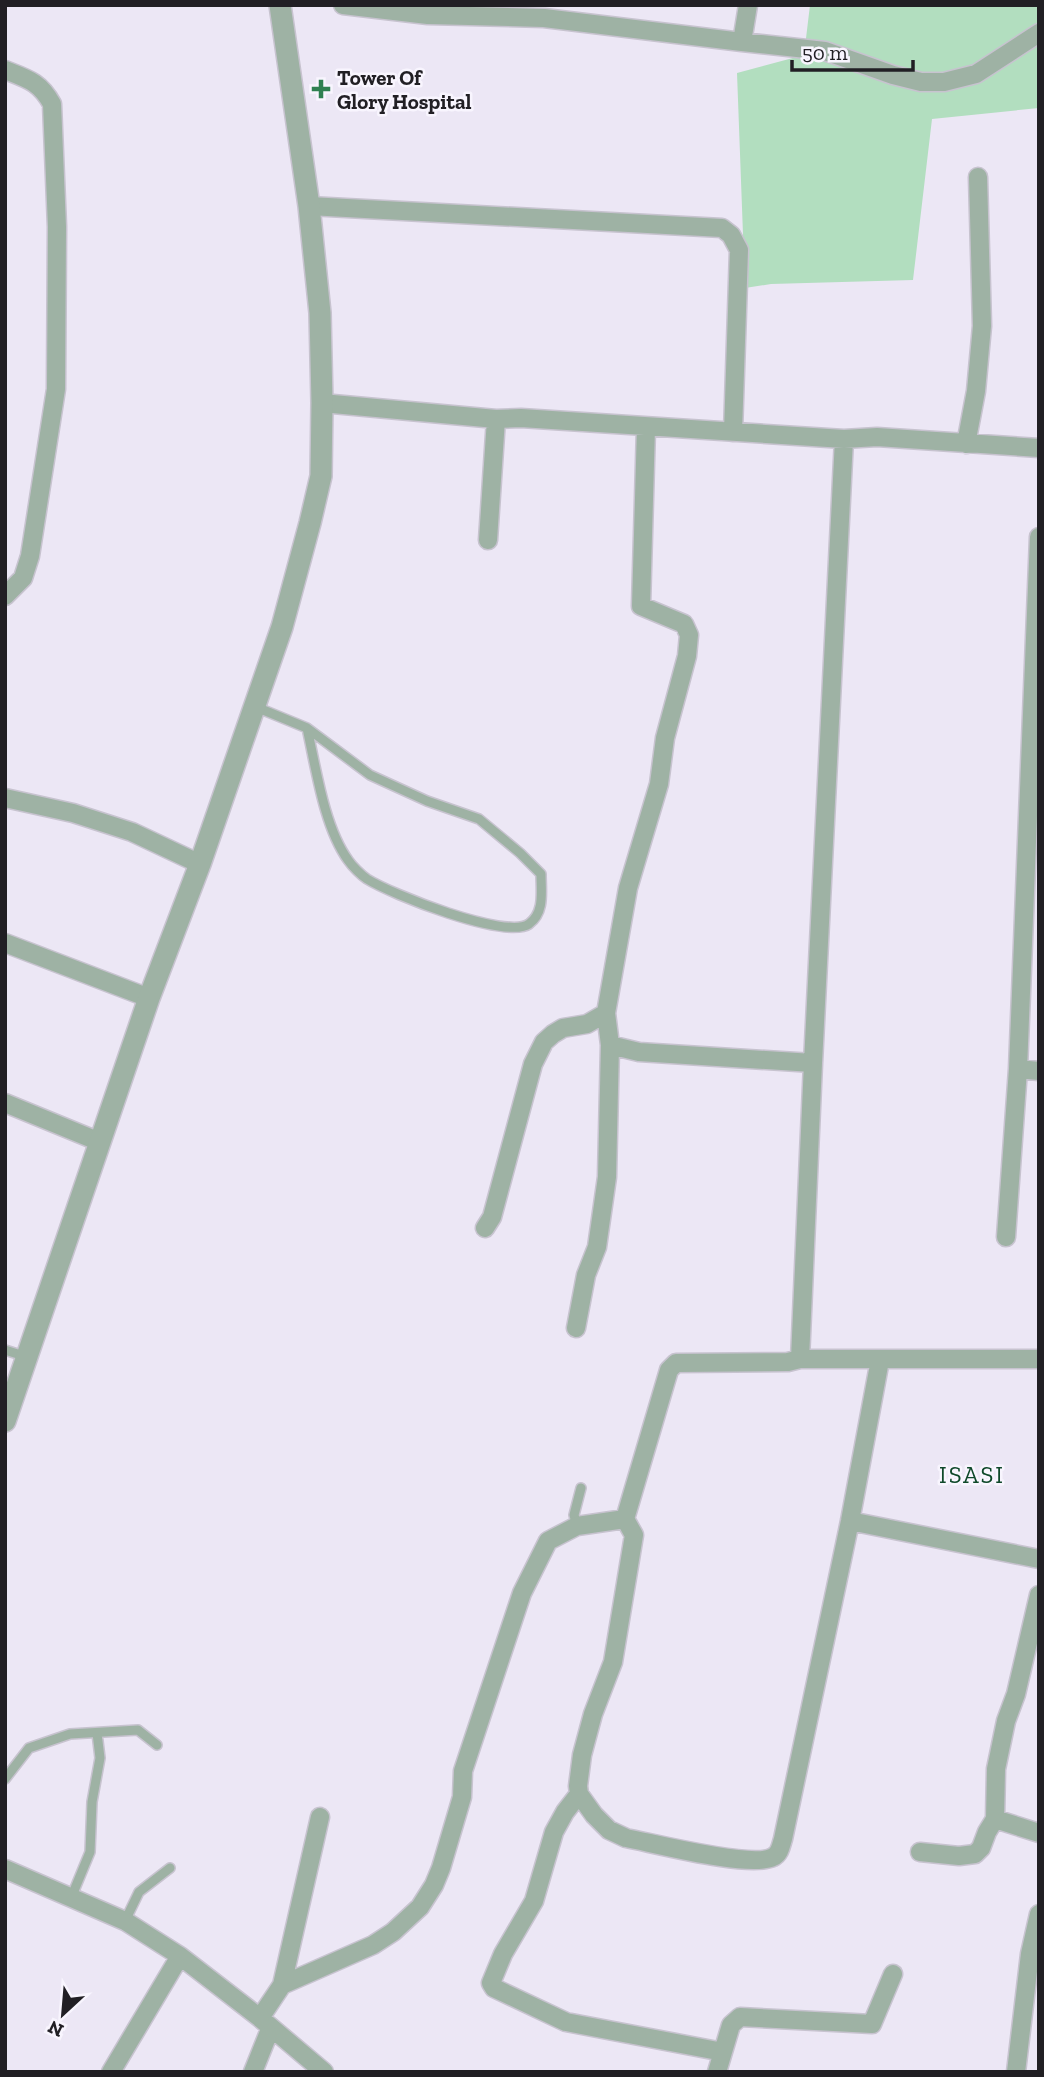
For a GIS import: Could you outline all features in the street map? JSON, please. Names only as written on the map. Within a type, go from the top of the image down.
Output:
[{"type":"street","points":[[5,1421],[149,998],[200,864],[282,627],[321,476],[320,313],[309,206],[280,5]]},
{"type":"street","points":[[343,5],[428,15],[545,12],[742,42],[825,51],[921,82],[944,82],[976,74],[1039,33]]},
{"type":"street","points":[[742,42],[748,5]]},
{"type":"street","points":[[5,70],[44,89],[52,104],[57,241],[56,389],[47,457],[30,556],[23,578],[5,596]]},
{"type":"street","points":[[966,444],[976,391],[982,326],[978,177]]},
{"type":"street","points":[[309,206],[722,228],[731,235],[739,250],[733,432]]},
{"type":"street","points":[[322,403],[496,419],[521,418],[844,439],[877,438],[1039,448]]},
{"type":"street","points":[[488,540],[496,419]]},
{"type":"street","points":[[576,1328],[586,1275],[597,1247],[607,1177],[610,1045],[606,1013],[628,888],[659,784],[665,737],[687,656],[689,635],[684,624],[640,606],[646,427]]},
{"type":"street","points":[[800,1359],[844,439]]},
{"type":"street","points":[[1006,1237],[1032,866],[1039,537]]},
{"type":"street","points":[[5,798],[73,813],[132,831],[200,864]]},
{"type":"street","points":[[5,943],[149,998]]},
{"type":"street","points":[[485,1228],[492,1217],[534,1064],[544,1042],[563,1028],[587,1024],[606,1013]]},
{"type":"street","points":[[610,1045],[639,1052],[813,1063]]},
{"type":"street","points":[[1018,1069],[1039,1071]]},
{"type":"street","points":[[5,1103],[100,1142]]},
{"type":"street","points":[[723,2052],[566,2022],[494,1988],[491,1983],[503,1954],[534,1901],[554,1832],[579,1794],[582,1755],[593,1714],[613,1662],[634,1535],[625,1519],[669,1370],[676,1363],[788,1363],[800,1359],[1039,1359]]},
{"type":"street","points":[[579,1794],[609,1830],[626,1838],[742,1860],[771,1859],[779,1853],[850,1521],[880,1360]]},
{"type":"street","points":[[282,1985],[373,1945],[393,1932],[420,1907],[441,1868],[462,1797],[463,1771],[522,1593],[548,1541],[577,1526],[625,1519]]},
{"type":"street","points":[[850,1521],[1039,1559]]},
{"type":"street","points":[[920,1852],[958,1856],[975,1854],[981,1848],[995,1819],[996,1769],[1039,1595]]},
{"type":"street","points":[[253,2072],[266,2023],[282,1985],[320,1817]]},
{"type":"street","points":[[995,1819],[1039,1833]]},
{"type":"street","points":[[8,1876],[125,1921],[180,1956],[324,2072]]},
{"type":"street","points":[[1016,2072],[1030,1954],[1039,1914]]},
{"type":"street","points":[[111,2072],[180,1956]]},
{"type":"street","points":[[717,2072],[731,2025],[740,2017],[872,2024],[893,1975]]},
{"type":"lane","points":[[253,705],[307,728],[370,775],[427,801],[479,819],[541,874],[540,909],[535,919],[526,926],[514,929],[482,924],[411,899],[367,878],[348,861],[335,834],[325,807],[307,728]]},
{"type":"lane","points":[[5,1350],[27,1357]]},
{"type":"lane","points":[[577,1526],[574,1515],[581,1488]]},
{"type":"lane","points":[[5,1779],[29,1748],[71,1734],[138,1730],[157,1745]]},
{"type":"lane","points":[[71,1898],[90,1852],[92,1802],[100,1758],[97,1733]]},
{"type":"lane","points":[[125,1921],[139,1892],[170,1868]]},
{"type":"green space","points":[[810,5],[1039,5],[1039,108],[932,119],[913,280],[771,284],[745,288],[737,73],[804,55]]},
{"type":"place","name":"Tower Of Glory Hospital","points":[[321,89]]},
{"type":"district","name":"ISASI","points":[[972,1474]]}]
